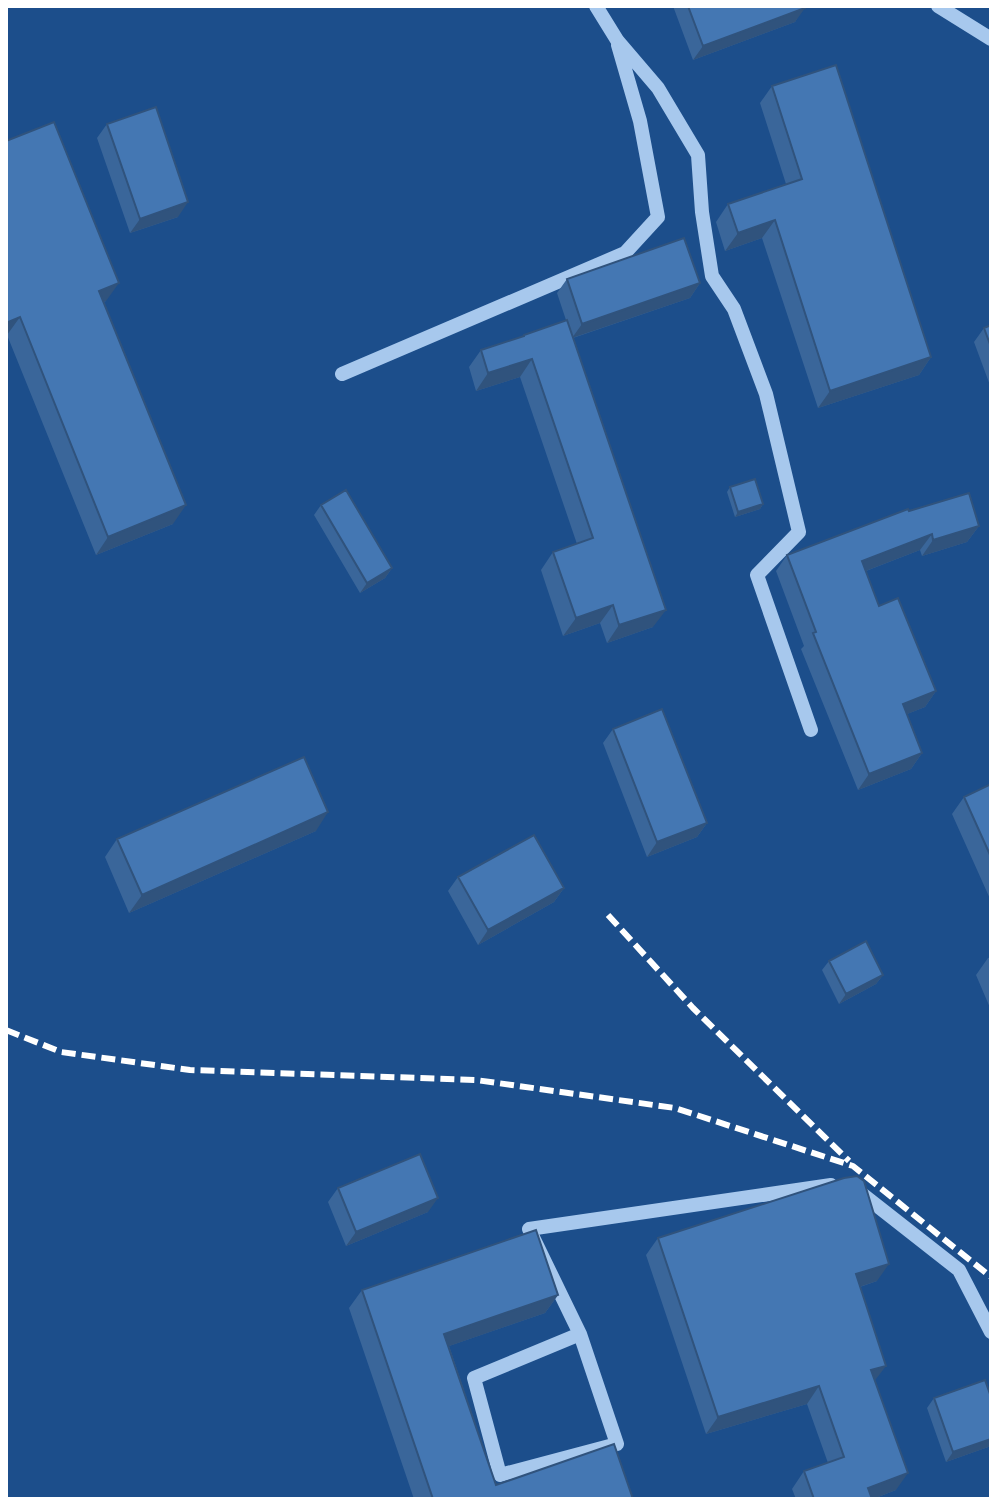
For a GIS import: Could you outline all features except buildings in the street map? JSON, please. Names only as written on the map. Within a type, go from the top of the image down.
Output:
[{"type":"street","points":[[596,6],[617,40],[658,88],[698,155],[702,212],[712,276],[734,309],[766,394],[799,532],[757,575],[811,730]]},
{"type":"street","points":[[938,6],[991,39]]},
{"type":"street","points":[[342,374],[625,253],[658,217],[640,121],[617,40]]},
{"type":"street","points":[[580,1334],[474,1378],[500,1475],[617,1444],[580,1334],[529,1229],[848,1183],[959,1270],[991,1332]]},
{"type":"railway","points":[[608,915],[693,1008],[849,1161]]},
{"type":"railway","points":[[6,1030],[61,1052],[190,1070],[476,1080],[675,1108],[853,1166],[991,1277]]}]
